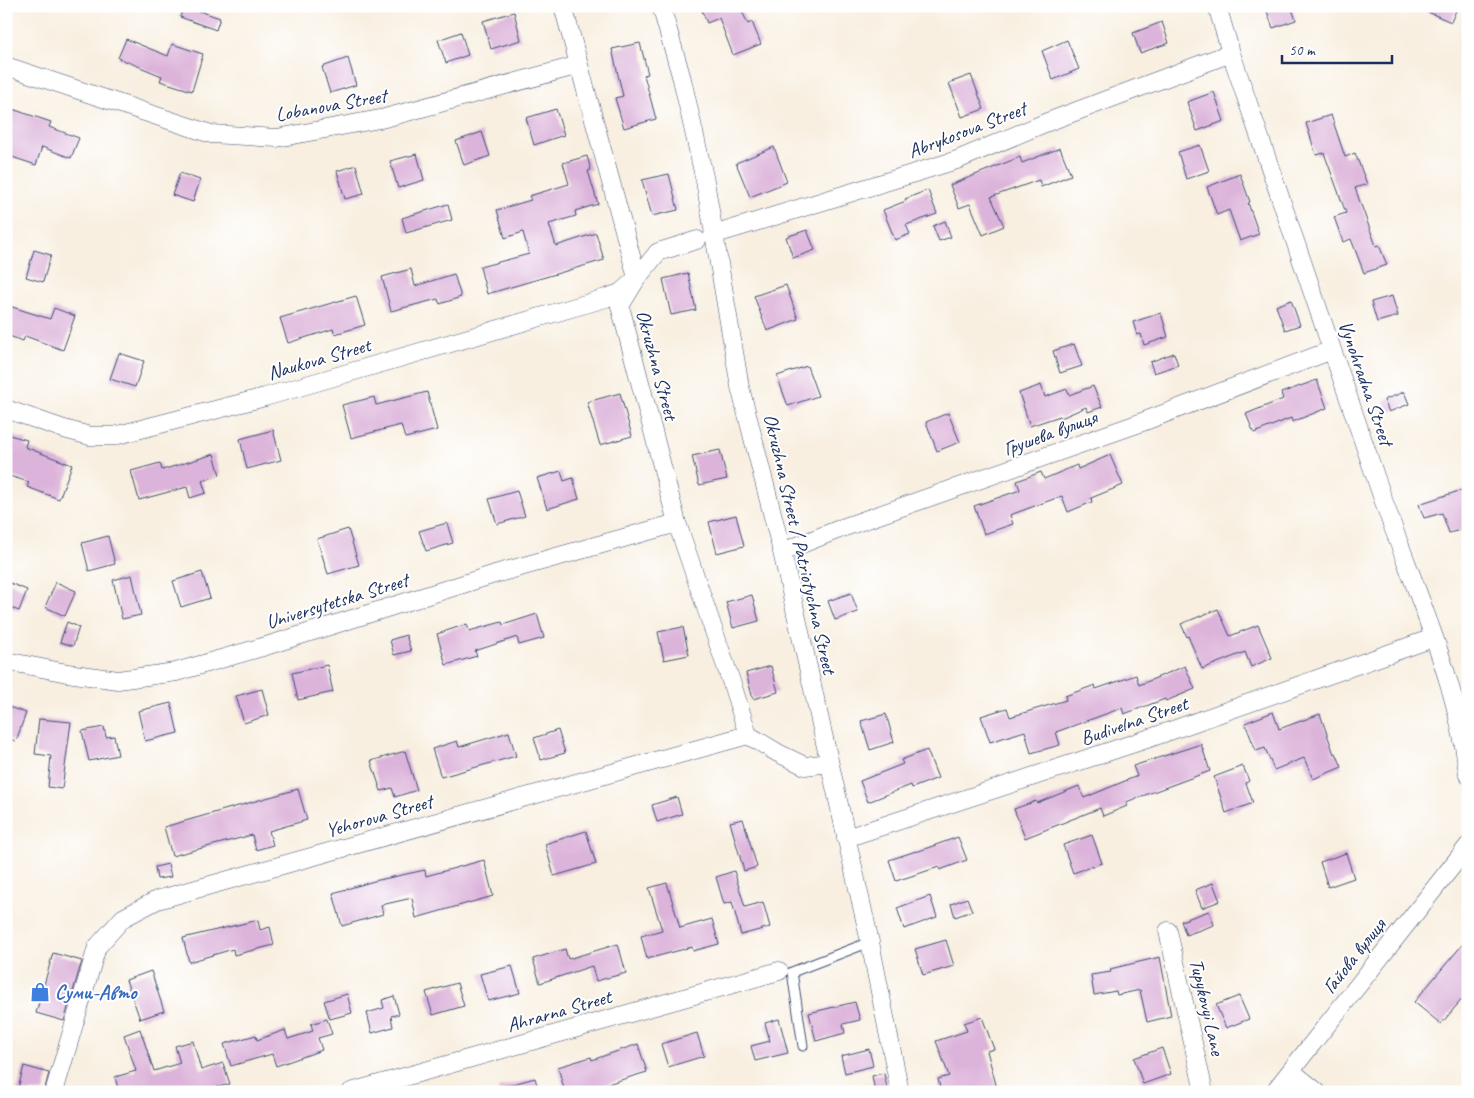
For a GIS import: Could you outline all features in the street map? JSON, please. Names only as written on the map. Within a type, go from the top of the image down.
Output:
[{"type":"street","points":[[563,6],[638,278]]},
{"type":"street","name":"Okruzhna Street / Patriotychna Street","points":[[661,6],[682,79],[705,181],[705,237],[740,387],[782,552],[870,942],[900,1092]]},
{"type":"street","name":"Vynohradna Street","points":[[1217,6],[1231,53],[1332,350],[1450,690],[1466,755],[1468,774]]},
{"type":"street","name":"Abrykosova Street","points":[[638,278],[658,252],[957,160],[1045,123],[1231,53]]},
{"type":"street","name":"Lobanova Street","points":[[6,66],[211,134],[277,138],[385,118],[578,65]]},
{"type":"street","name":"Naukova Street","points":[[6,409],[90,436],[114,436],[265,397],[606,298],[620,293],[638,278]]},
{"type":"street","name":"Okruzhna Street","points":[[638,278],[620,306],[677,524],[748,735]]},
{"type":"street","name":"Грушева вулиця","points":[[782,552],[842,528],[1137,424],[1332,350]]},
{"type":"street","name":"Universytetska Street","points":[[6,661],[67,673],[118,680],[176,672],[266,646],[495,574],[677,524]]},
{"type":"street","name":"Budivelna Street","points":[[846,838],[1150,738],[1433,638]]},
{"type":"street","points":[[748,735],[805,766],[829,763]]},
{"type":"street","name":"Yehorova Street","points":[[54,1092],[97,947],[123,918],[157,900],[748,735]]},
{"type":"street","name":"Гайова вулиця","points":[[1274,1092],[1468,846]]},
{"type":"street","name":"Tupykovyi Lane","points":[[1168,931],[1204,1092]]},
{"type":"street","name":"Ahrarna Street","points":[[351,1092],[779,971]]},
{"type":"street","points":[[1290,1071],[1316,1092]]},
{"type":"lane","points":[[803,1046],[792,972],[870,942]]},
{"type":"building","points":[[184,6],[220,18],[216,30],[180,17]]},
{"type":"building","points":[[713,6],[746,6],[741,9],[748,24],[752,22],[761,44],[733,55],[719,18],[707,23],[702,11]]},
{"type":"building","points":[[1265,6],[1291,6],[1296,20],[1273,28]]},
{"type":"building","points":[[1414,6],[1458,6],[1451,22]]},
{"type":"building","points":[[514,12],[521,40],[491,49],[483,21]]},
{"type":"building","points":[[1162,22],[1169,43],[1140,53],[1133,33]]},
{"type":"building","points":[[461,32],[468,55],[446,63],[438,40]]},
{"type":"building","points":[[126,39],[168,56],[172,44],[203,54],[192,91],[160,81],[162,76],[118,58]]},
{"type":"building","points":[[1067,40],[1079,69],[1053,80],[1042,51]]},
{"type":"building","points":[[640,43],[648,74],[644,75],[656,119],[624,128],[615,98],[623,96],[612,49]]},
{"type":"building","points":[[348,58],[356,85],[330,93],[322,67]]},
{"type":"building","points":[[971,75],[984,109],[962,117],[949,83]]},
{"type":"building","points":[[1214,92],[1224,121],[1197,131],[1187,102]]},
{"type":"building","points":[[6,107],[51,122],[49,127],[79,138],[71,158],[42,147],[36,165],[6,155]]},
{"type":"building","points":[[556,109],[564,135],[534,145],[526,118]]},
{"type":"building","points":[[1331,115],[1345,157],[1355,153],[1367,184],[1355,188],[1376,246],[1379,245],[1387,265],[1364,273],[1351,239],[1343,242],[1334,217],[1346,213],[1324,153],[1316,155],[1306,123]]},
{"type":"building","points":[[482,132],[490,156],[464,165],[456,141]]},
{"type":"building","points":[[1200,145],[1209,171],[1186,179],[1178,152]]},
{"type":"building","points":[[774,147],[787,182],[750,197],[736,163]]},
{"type":"building","points":[[1060,148],[1071,175],[1041,187],[1039,180],[991,197],[1004,226],[983,235],[970,204],[959,208],[950,185],[1020,157],[1022,163]]},
{"type":"building","points":[[417,154],[424,180],[398,188],[390,161]]},
{"type":"building","points":[[587,156],[591,170],[588,171],[598,204],[575,211],[576,216],[549,224],[556,246],[596,233],[604,260],[487,294],[480,267],[529,254],[523,232],[505,238],[497,210],[531,200],[529,196],[569,184],[563,163]]},
{"type":"building","points":[[356,165],[364,194],[345,199],[337,171]]},
{"type":"building","points":[[180,173],[200,180],[193,202],[172,195]]},
{"type":"building","points":[[669,174],[678,210],[652,216],[642,180]]},
{"type":"building","points":[[1240,174],[1259,234],[1240,241],[1229,210],[1217,215],[1207,187]]},
{"type":"building","points":[[928,190],[937,214],[906,225],[910,234],[895,240],[883,210]]},
{"type":"building","points":[[448,204],[452,220],[406,233],[402,218]]},
{"type":"building","points":[[945,221],[951,237],[939,241],[933,226]]},
{"type":"building","points":[[807,230],[815,250],[793,258],[786,237]]},
{"type":"building","points":[[34,250],[51,255],[43,282],[26,277]]},
{"type":"building","points":[[411,269],[415,286],[454,274],[461,297],[440,304],[438,299],[391,311],[382,277]]},
{"type":"building","points":[[688,273],[696,310],[671,315],[663,279]]},
{"type":"building","points":[[786,285],[798,319],[767,331],[754,296]]},
{"type":"building","points":[[356,296],[365,325],[335,334],[333,329],[288,343],[280,318]]},
{"type":"building","points":[[1392,296],[1398,316],[1377,322],[1371,302]]},
{"type":"building","points":[[1291,300],[1300,325],[1285,330],[1276,306]]},
{"type":"building","points":[[9,306],[50,319],[54,308],[75,316],[63,350],[25,336],[23,341],[6,335],[6,314]]},
{"type":"building","points":[[1161,313],[1168,337],[1144,345],[1141,334],[1137,335],[1133,322]]},
{"type":"building","points":[[1074,344],[1082,366],[1060,373],[1053,351]]},
{"type":"building","points":[[119,353],[144,361],[135,387],[110,379]]},
{"type":"building","points":[[1174,353],[1178,365],[1154,373],[1150,362]]},
{"type":"building","points":[[807,366],[818,396],[788,406],[777,376]]},
{"type":"building","points":[[1317,380],[1327,408],[1292,422],[1291,418],[1254,433],[1246,414],[1283,399],[1281,393]]},
{"type":"building","points":[[1041,385],[1045,397],[1067,389],[1069,395],[1093,386],[1102,407],[1088,412],[1086,407],[1061,418],[1060,416],[1030,426],[1019,393]]},
{"type":"building","points":[[427,392],[437,430],[405,438],[401,425],[351,438],[342,405],[374,397],[376,405]]},
{"type":"building","points":[[1404,392],[1409,404],[1389,412],[1384,400]]},
{"type":"building","points":[[620,393],[632,436],[600,445],[587,402]]},
{"type":"building","points":[[948,413],[960,442],[937,451],[926,422]]},
{"type":"building","points":[[273,430],[281,460],[247,469],[240,439]]},
{"type":"building","points":[[6,434],[27,440],[25,447],[72,465],[59,499],[27,487],[29,482],[6,475]]},
{"type":"building","points":[[720,450],[727,479],[699,485],[692,456]]},
{"type":"building","points":[[214,454],[220,475],[202,481],[206,493],[190,498],[187,487],[139,500],[131,471],[160,463],[162,470]]},
{"type":"building","points":[[1110,455],[1123,485],[1091,498],[1092,502],[1068,512],[1062,496],[1010,515],[1013,524],[984,534],[974,506],[1020,490],[1017,481],[1041,472],[1044,479],[1077,465],[1078,469]]},
{"type":"building","points":[[561,471],[564,481],[573,478],[579,499],[547,509],[537,478]]},
{"type":"building","points":[[1468,488],[1468,528],[1449,533],[1442,513],[1424,518],[1419,504]]},
{"type":"building","points":[[517,491],[525,516],[497,524],[489,499]]},
{"type":"building","points":[[736,515],[744,546],[717,553],[709,522]]},
{"type":"building","points":[[447,523],[453,543],[426,551],[419,531]]},
{"type":"building","points":[[348,529],[359,565],[328,574],[317,539]]},
{"type":"building","points":[[108,536],[115,564],[89,571],[82,543]]},
{"type":"building","points":[[202,572],[210,598],[181,607],[173,581]]},
{"type":"building","points":[[132,575],[141,615],[122,619],[113,580]]},
{"type":"building","points":[[56,582],[76,591],[65,616],[45,607]]},
{"type":"building","points":[[10,583],[27,590],[19,611],[6,606],[6,592]]},
{"type":"building","points":[[851,593],[858,612],[835,620],[828,601]]},
{"type":"building","points":[[752,595],[759,621],[733,628],[726,602]]},
{"type":"building","points":[[1218,609],[1230,636],[1258,625],[1272,658],[1251,667],[1245,652],[1202,669],[1181,624]]},
{"type":"building","points":[[537,614],[544,638],[519,645],[517,637],[475,651],[477,656],[446,665],[437,634],[467,624],[469,631],[502,622],[503,625]]},
{"type":"building","points":[[67,622],[79,627],[73,646],[60,642]]},
{"type":"building","points":[[683,627],[689,655],[664,660],[658,632]]},
{"type":"building","points":[[406,635],[411,651],[394,655],[390,640]]},
{"type":"building","points":[[327,665],[333,692],[298,700],[292,673]]},
{"type":"building","points":[[771,666],[778,692],[753,699],[746,673]]},
{"type":"building","points":[[1185,666],[1195,689],[1166,701],[1165,699],[1124,714],[1122,708],[1056,732],[1060,745],[1031,753],[1025,731],[990,742],[981,716],[1007,708],[1010,717],[1066,700],[1065,696],[1095,685],[1096,689],[1136,675],[1139,685]]},
{"type":"building","points":[[262,689],[269,715],[244,723],[236,696]]},
{"type":"building","points":[[171,703],[178,733],[145,741],[138,711]]},
{"type":"building","points":[[6,706],[26,713],[16,741],[6,738]]},
{"type":"building","points":[[1273,712],[1279,729],[1320,714],[1334,754],[1336,753],[1342,767],[1313,779],[1304,758],[1274,770],[1265,748],[1256,751],[1245,723]]},
{"type":"building","points":[[886,714],[894,742],[870,750],[861,721]]},
{"type":"building","points":[[39,719],[71,722],[62,789],[48,787],[51,756],[35,754]]},
{"type":"building","points":[[104,727],[106,737],[114,736],[118,755],[89,761],[82,731]]},
{"type":"building","points":[[558,730],[565,753],[541,760],[534,738]]},
{"type":"building","points":[[509,732],[516,756],[441,777],[432,749],[457,741],[459,747]]},
{"type":"building","points":[[1201,744],[1210,771],[1126,802],[1127,806],[1103,816],[1100,808],[1025,838],[1014,809],[1036,801],[1037,803],[1079,786],[1084,798],[1137,776],[1133,766]]},
{"type":"building","points":[[927,750],[938,778],[912,788],[911,785],[868,802],[860,781],[903,764],[901,760]]},
{"type":"building","points":[[405,751],[417,790],[395,797],[392,788],[381,791],[371,761]]},
{"type":"building","points":[[1243,766],[1249,781],[1246,783],[1253,803],[1226,813],[1214,777]]},
{"type":"building","points":[[298,789],[307,820],[269,831],[273,845],[256,850],[252,835],[172,856],[164,827]]},
{"type":"building","points":[[677,797],[682,814],[657,822],[652,805]]},
{"type":"building","points":[[743,819],[757,867],[744,871],[730,822]]},
{"type":"building","points":[[586,831],[596,864],[554,876],[545,844]]},
{"type":"building","points":[[1092,835],[1102,863],[1073,873],[1063,845]]},
{"type":"building","points":[[958,837],[967,860],[940,870],[939,867],[896,881],[889,860]]},
{"type":"building","points":[[1346,853],[1354,878],[1328,887],[1320,862]]},
{"type":"building","points":[[484,860],[493,896],[416,918],[412,898],[381,905],[383,914],[342,926],[333,893],[374,881],[425,870],[426,876]]},
{"type":"building","points":[[168,864],[171,877],[157,879],[155,867]]},
{"type":"building","points":[[734,871],[745,907],[763,902],[770,927],[741,935],[732,902],[724,904],[716,877]]},
{"type":"building","points":[[667,883],[680,928],[712,919],[719,944],[693,951],[692,947],[647,959],[641,936],[662,930],[649,888]]},
{"type":"building","points":[[1213,883],[1220,901],[1202,908],[1195,890]]},
{"type":"building","points":[[930,896],[937,917],[904,929],[897,908]]},
{"type":"building","points":[[967,898],[972,911],[955,917],[951,904]]},
{"type":"building","points":[[1209,911],[1214,925],[1186,935],[1181,921]]},
{"type":"building","points":[[258,920],[260,930],[270,927],[274,945],[234,955],[233,949],[189,962],[183,938]]},
{"type":"building","points":[[1468,938],[1468,992],[1441,1024],[1414,1002]]},
{"type":"building","points":[[946,940],[954,966],[923,975],[915,949]]},
{"type":"building","points":[[618,944],[626,973],[596,981],[592,966],[540,983],[533,959],[565,949],[568,959]]},
{"type":"building","points":[[53,953],[82,961],[64,1021],[36,1013]]},
{"type":"building","points":[[1160,957],[1171,1016],[1147,1022],[1140,990],[1117,995],[1116,991],[1094,995],[1091,975],[1111,972],[1110,969]]},
{"type":"building","points":[[512,966],[520,993],[488,1001],[480,974]]},
{"type":"building","points":[[151,971],[164,1011],[140,1019],[126,980]]},
{"type":"building","points":[[457,983],[464,1006],[433,1015],[426,992]]},
{"type":"building","points":[[347,994],[352,1013],[330,1019],[324,1001]]},
{"type":"building","points":[[394,996],[399,1014],[391,1016],[393,1027],[372,1033],[367,1013],[384,1008],[382,1000]]},
{"type":"building","points":[[1239,996],[1249,1019],[1226,1028],[1216,1005]]},
{"type":"building","points":[[855,1002],[860,1020],[843,1024],[845,1033],[816,1041],[809,1013]]},
{"type":"building","points":[[982,1017],[994,1049],[987,1051],[998,1092],[941,1092],[938,1079],[949,1076],[936,1041],[967,1031],[964,1023]]},
{"type":"building","points":[[327,1019],[332,1034],[318,1038],[322,1050],[276,1066],[272,1054],[231,1066],[224,1044],[256,1035],[257,1040],[285,1030],[288,1039],[313,1031],[311,1024]]},
{"type":"building","points":[[779,1019],[788,1053],[755,1061],[751,1046],[770,1041],[765,1023]]},
{"type":"building","points":[[140,1029],[154,1071],[180,1063],[175,1046],[193,1041],[201,1070],[223,1063],[230,1084],[197,1092],[119,1092],[115,1077],[136,1071],[124,1035]]},
{"type":"building","points":[[697,1033],[704,1056],[668,1067],[661,1044]]},
{"type":"building","points":[[638,1044],[647,1072],[581,1092],[565,1092],[558,1067],[591,1057],[592,1060]]},
{"type":"building","points":[[1162,1048],[1171,1074],[1143,1084],[1134,1058]]},
{"type":"building","points":[[869,1049],[873,1066],[845,1073],[841,1056]]},
{"type":"building","points":[[24,1066],[49,1073],[44,1092],[17,1092]]},
{"type":"building","points":[[884,1073],[888,1092],[875,1092],[872,1076]]},
{"type":"building","points":[[535,1078],[539,1092],[499,1092],[498,1088]]},
{"type":"place","name":"Суми-Авто","points":[[40,992]]}]
